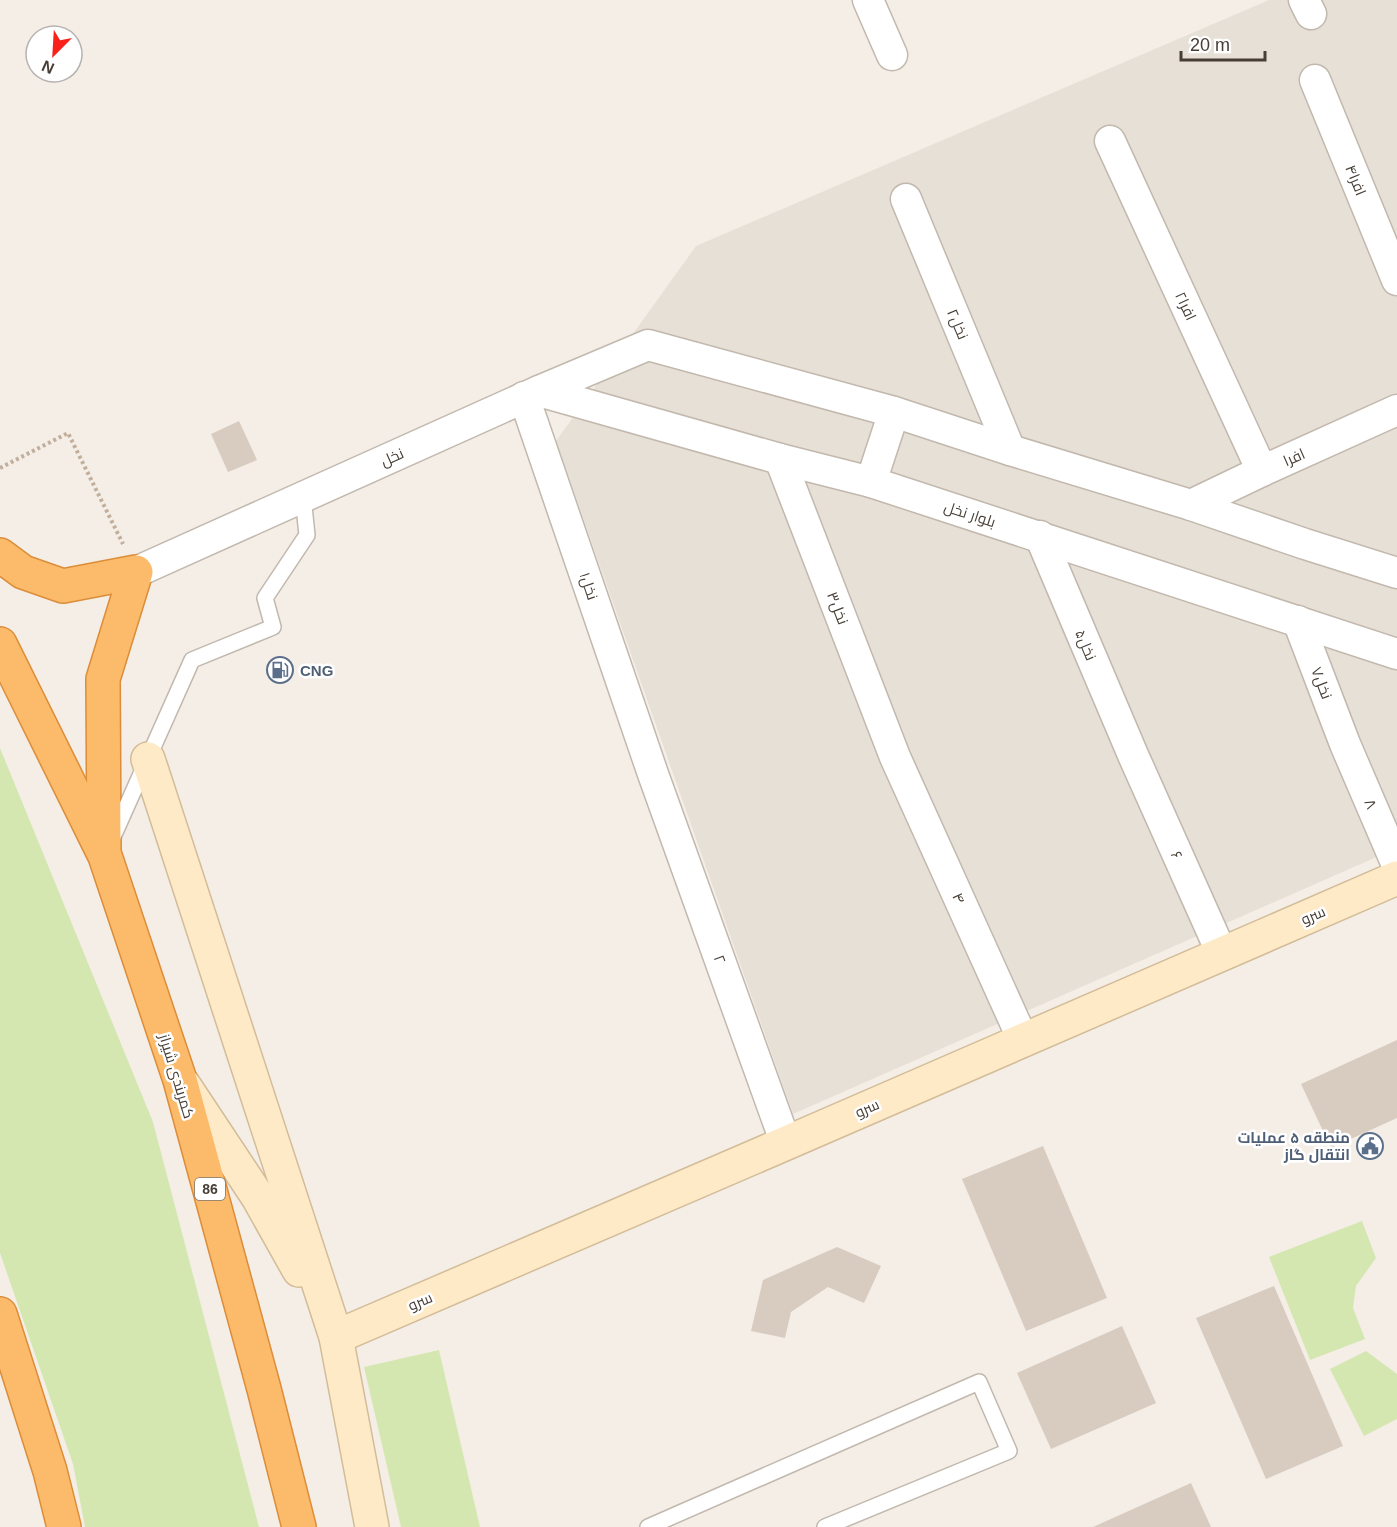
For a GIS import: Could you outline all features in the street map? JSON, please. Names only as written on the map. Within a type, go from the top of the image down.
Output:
[{"type":"highway","points":[[0,555],[23,572],[63,586],[136,572],[103,679],[105,856]]},
{"type":"highway","name":"کمربندی شیراز","points":[[0,644],[105,856],[180,1080],[299,1527]]},
{"type":"highway","points":[[0,1314],[50,1471],[64,1527]]},
{"type":"street","points":[[868,0],[892,55]]},
{"type":"street","name":"۴افرا","points":[[1315,80],[1397,280]]},
{"type":"street","name":"۲افرا","points":[[1110,141],[1262,471]]},
{"type":"street","name":"نخل۲","points":[[906,199],[1010,450]]},
{"type":"street","name":"نخل","points":[[136,572],[532,394],[648,345],[894,412]]},
{"type":"street","name":"بلوار نخل","points":[[532,394],[872,482],[1397,654]]},
{"type":"street","name":"نخل۱","points":[[532,394],[653,774]]},
{"type":"street","name":"افرا","points":[[1191,505],[1397,410]]},
{"type":"street","points":[[872,482],[894,412],[1191,505],[1397,573]]},
{"type":"street","name":"نخل۳","points":[[780,459],[895,757]]},
{"type":"street","name":"نخل۵","points":[[1040,536],[1133,755]]},
{"type":"street","name":"نخل۷","points":[[1298,621],[1345,744]]},
{"type":"street","name":"۸","points":[[1345,744],[1397,865]]},
{"type":"street","name":"۶","points":[[1133,755],[1222,954]]},
{"type":"street","name":"۴","points":[[895,757],[1023,1040]]},
{"type":"street","points":[[148,759],[336,1337],[372,1527]]},
{"type":"street","name":"۲","points":[[653,774],[786,1144]]},
{"type":"street","name":"سرو","points":[[336,1337],[1397,878]]},
{"type":"street","points":[[180,1080],[258,1197],[336,1337]]},
{"type":"lane","points":[[105,856],[192,660],[273,627],[265,598],[307,535],[303,496]]},
{"type":"lane","points":[[648,1527],[979,1382],[1009,1450],[825,1527]]},
{"type":"path","points":[[0,468],[68,434],[136,572]]},
{"type":"shaded area","points":[[1269,0],[1397,0],[1397,848],[793,1114],[556,441],[696,246]]},
{"type":"green space","points":[[0,748],[153,1122],[259,1527],[85,1527],[73,1464],[0,1253]]},
{"type":"green space","points":[[1362,1221],[1376,1258],[1356,1286],[1353,1308],[1365,1339],[1310,1360],[1269,1257]]},
{"type":"green space","points":[[439,1350],[480,1527],[401,1527],[364,1367]]},
{"type":"green space","points":[[1366,1351],[1397,1374],[1397,1419],[1364,1436],[1330,1369]]},
{"type":"building","points":[[239,421],[257,460],[228,472],[211,434]]},
{"type":"building","points":[[1397,1040],[1397,1118],[1331,1148],[1301,1084]]},
{"type":"building","points":[[1043,1146],[1107,1298],[1026,1331],[962,1179]]},
{"type":"building","points":[[837,1247],[881,1266],[864,1303],[828,1287],[791,1312],[785,1338],[751,1331],[763,1280]]},
{"type":"building","points":[[1274,1286],[1343,1446],[1266,1479],[1196,1318]]},
{"type":"building","points":[[1122,1326],[1156,1403],[1051,1449],[1017,1373]]},
{"type":"building","points":[[1191,1483],[1211,1527],[1093,1527]]},
{"type":"place","name":"CNG","points":[[280,670]]},
{"type":"place","name":"منطقه ۵ عملیات انتقال گاز","points":[[1370,1146]]}]
